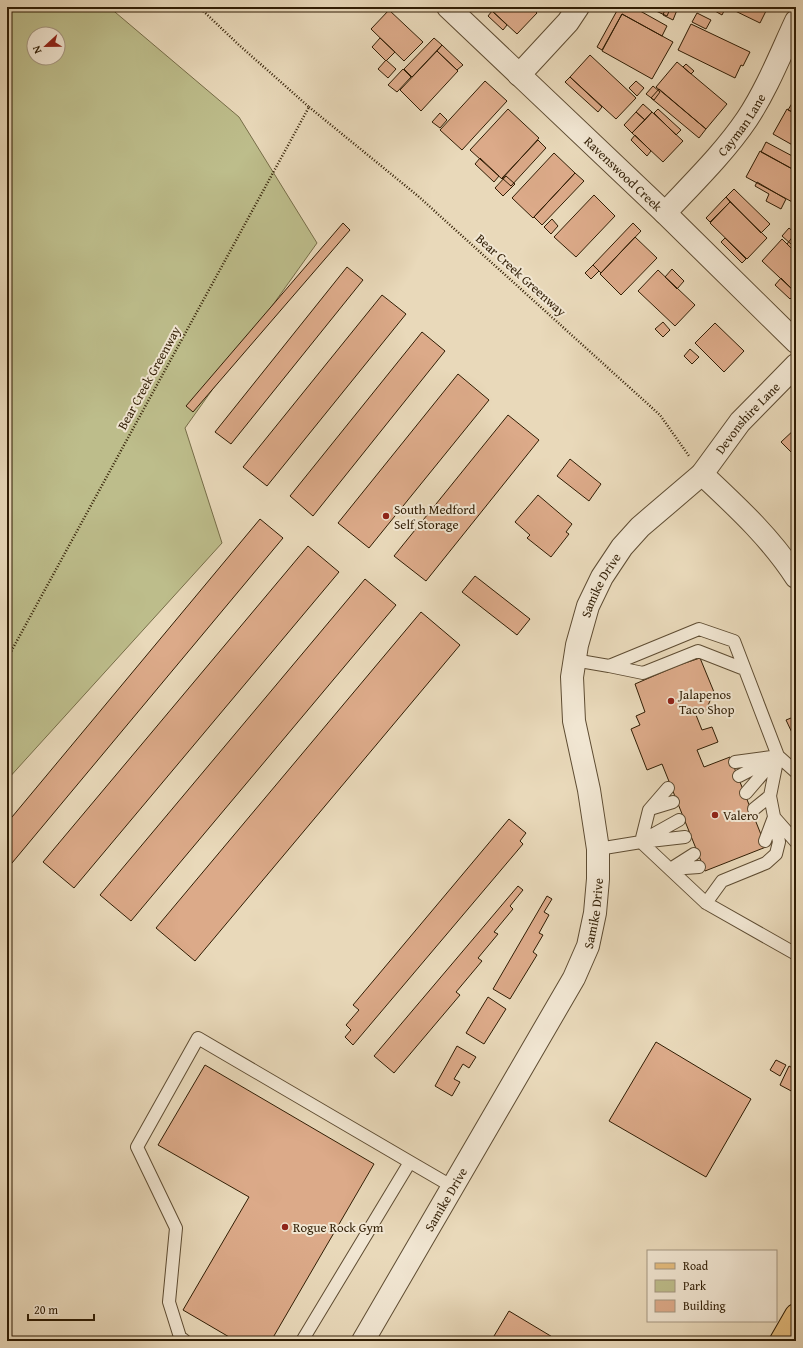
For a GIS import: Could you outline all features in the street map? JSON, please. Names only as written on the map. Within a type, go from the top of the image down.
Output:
[{"type":"main road","points":[[781,1341],[796,1315]]},
{"type":"street","name":"Ravenswood Creek","points":[[448,7],[665,213],[796,342]]},
{"type":"street","points":[[519,75],[568,22],[578,7]]},
{"type":"street","name":"Cayman Lane","points":[[665,213],[726,147],[747,118],[766,85],[796,21]]},
{"type":"street","name":"Devonshire Lane","points":[[702,474],[740,422],[796,365]]},
{"type":"street","points":[[702,474],[750,519],[785,559],[796,577]]},
{"type":"street","name":"Samike Drive","points":[[363,1341],[574,978],[588,946],[595,913],[598,879],[598,849],[590,790],[574,721],[572,677],[574,660],[588,606],[602,577],[622,547],[640,527],[702,474]]},
{"type":"lane","points":[[609,666],[699,628],[734,641],[778,756],[796,772]]},
{"type":"lane","points":[[574,660],[643,673],[698,651],[744,669]]},
{"type":"lane","points":[[734,762],[778,756]]},
{"type":"lane","points":[[739,776],[778,756]]},
{"type":"lane","points":[[746,793],[778,756]]},
{"type":"lane","points":[[706,903],[722,881],[766,863],[776,854],[779,842],[770,796],[778,756]]},
{"type":"lane","points":[[641,842],[649,810],[668,788]]},
{"type":"lane","points":[[754,809],[770,796]]},
{"type":"lane","points":[[649,810],[673,802]]},
{"type":"lane","points":[[760,828],[774,817]]},
{"type":"lane","points":[[765,841],[774,817]]},
{"type":"lane","points":[[774,817],[796,842]]},
{"type":"lane","points":[[641,842],[679,820]]},
{"type":"lane","points":[[598,849],[641,842],[685,838]]},
{"type":"lane","points":[[641,842],[706,903],[796,954]]},
{"type":"lane","points":[[671,869],[694,854]]},
{"type":"lane","points":[[671,869],[699,867]]},
{"type":"lane","points":[[185,1341],[180,1337],[169,1302],[176,1228],[137,1147],[198,1038],[453,1186]]},
{"type":"lane","points":[[302,1341],[410,1162]]},
{"type":"path","name":"Bear Creek Greenway","points":[[199,7],[239,46],[309,107],[418,196],[660,415],[702,474]]},
{"type":"path","name":"Bear Creek Greenway","points":[[7,659],[309,107]]},
{"type":"green space","points":[[7,7],[109,7],[239,117],[317,243],[185,428],[222,543],[7,780]]},
{"type":"building","points":[[488,7],[531,7],[537,13],[517,34]]},
{"type":"building","points":[[619,7],[633,7],[667,26],[662,36],[622,14],[602,50],[597,47]]},
{"type":"building","points":[[647,7],[671,7],[667,16]]},
{"type":"building","points":[[666,7],[677,10],[673,20],[663,15]]},
{"type":"building","points":[[717,7],[726,7],[722,15],[715,11]]},
{"type":"building","points":[[727,7],[768,7],[760,23]]},
{"type":"building","points":[[389,10],[423,42],[404,61],[371,29]]},
{"type":"building","points":[[492,11],[507,25],[503,30],[488,16]]},
{"type":"building","points":[[697,13],[711,20],[706,29],[692,22]]},
{"type":"building","points":[[622,14],[673,42],[652,79],[602,51]]},
{"type":"building","points":[[691,24],[750,52],[743,66],[741,65],[735,78],[678,50]]},
{"type":"building","points":[[380,38],[395,52],[386,61],[372,47]]},
{"type":"building","points":[[434,38],[442,45],[412,77],[404,69]]},
{"type":"building","points":[[442,45],[463,65],[457,70],[437,51]]},
{"type":"building","points":[[437,51],[458,71],[421,111],[400,90]]},
{"type":"building","points":[[590,55],[636,98],[616,119],[570,77]]},
{"type":"building","points":[[386,60],[396,69],[388,78],[378,69]]},
{"type":"building","points":[[677,62],[727,104],[706,129],[656,87]]},
{"type":"building","points":[[686,64],[694,71],[691,74],[683,67]]},
{"type":"building","points":[[403,69],[411,77],[397,92],[388,85]]},
{"type":"building","points":[[570,77],[602,107],[598,112],[565,82]]},
{"type":"building","points":[[485,81],[507,101],[462,150],[440,130]]},
{"type":"building","points":[[636,81],[644,88],[637,96],[629,88]]},
{"type":"building","points":[[653,86],[660,92],[654,100],[646,94]]},
{"type":"building","points":[[659,89],[706,129],[699,138],[651,98]]},
{"type":"building","points":[[794,100],[796,101],[796,114],[788,110]]},
{"type":"building","points":[[643,104],[652,112],[645,120],[636,112]]},
{"type":"building","points":[[508,109],[539,138],[502,179],[470,150]]},
{"type":"building","points":[[658,109],[681,130],[676,135],[654,113]]},
{"type":"building","points":[[787,109],[796,114],[796,147],[773,134]]},
{"type":"building","points":[[636,112],[645,120],[632,133],[624,125]]},
{"type":"building","points":[[652,112],[683,141],[663,162],[632,133]]},
{"type":"building","points":[[440,113],[447,120],[440,128],[432,122]]},
{"type":"building","points":[[635,135],[651,151],[647,156],[631,140]]},
{"type":"building","points":[[538,140],[546,148],[511,186],[502,178]]},
{"type":"building","points":[[766,142],[796,158],[796,171],[761,152]]},
{"type":"building","points":[[760,151],[796,171],[796,204],[746,177]]},
{"type":"building","points":[[554,153],[575,173],[533,218],[512,198]]},
{"type":"building","points":[[480,158],[499,176],[494,182],[475,164]]},
{"type":"building","points":[[575,173],[584,181],[542,225],[534,217]]},
{"type":"building","points":[[506,176],[515,184],[503,196],[495,188]]},
{"type":"building","points":[[757,182],[786,199],[781,209],[766,201],[769,194],[755,186]]},
{"type":"building","points":[[734,189],[770,224],[761,233],[726,197]]},
{"type":"building","points":[[594,195],[615,216],[576,257],[554,237]]},
{"type":"building","points":[[726,197],[730,202],[710,222],[706,218]]},
{"type":"building","points":[[730,202],[767,238],[747,259],[710,223]]},
{"type":"building","points":[[552,219],[558,226],[551,234],[544,227]]},
{"type":"building","points":[[343,223],[350,230],[193,412],[186,406]]},
{"type":"building","points":[[633,223],[641,231],[601,273],[593,265]]},
{"type":"building","points":[[789,228],[796,234],[796,239],[791,244],[782,236]]},
{"type":"building","points":[[794,235],[796,237],[796,253],[787,244]]},
{"type":"building","points":[[635,237],[657,258],[621,295],[600,274]]},
{"type":"building","points":[[725,238],[746,259],[742,263],[721,242]]},
{"type":"building","points":[[782,239],[796,253],[796,293],[762,261]]},
{"type":"building","points":[[593,265],[599,271],[591,279],[585,273]]},
{"type":"building","points":[[347,267],[363,280],[231,444],[215,432]]},
{"type":"building","points":[[672,269],[684,281],[677,289],[665,277]]},
{"type":"building","points":[[658,270],[695,305],[675,326],[638,291]]},
{"type":"building","points":[[781,278],[796,293],[790,299],[775,285]]},
{"type":"building","points":[[382,295],[406,314],[267,486],[243,467]]},
{"type":"building","points":[[663,322],[670,330],[663,337],[655,329]]},
{"type":"building","points":[[715,323],[744,351],[724,372],[695,343]]},
{"type":"building","points":[[422,332],[445,351],[313,516],[290,496]]},
{"type":"building","points":[[690,349],[699,357],[692,364],[684,356]]},
{"type":"building","points":[[458,374],[489,400],[369,548],[338,523]]},
{"type":"building","points":[[508,415],[539,440],[426,581],[394,556]]},
{"type":"building","points":[[796,428],[796,457],[781,442]]},
{"type":"building","points":[[570,459],[601,484],[589,501],[557,476]]},
{"type":"building","points":[[538,495],[572,524],[566,532],[569,534],[551,557],[527,538],[530,535],[515,522]]},
{"type":"building","points":[[260,519],[283,538],[7,869],[7,823]]},
{"type":"building","points":[[308,546],[339,572],[74,888],[43,862]]},
{"type":"building","points":[[475,576],[530,619],[517,635],[462,592]]},
{"type":"building","points":[[365,579],[396,605],[131,921],[100,895]]},
{"type":"building","points":[[421,612],[460,645],[195,961],[156,928]]},
{"type":"building","points":[[700,658],[714,692],[705,712],[696,715],[702,730],[712,727],[718,742],[697,750],[704,767],[730,757],[766,847],[705,871],[662,764],[647,770],[631,729],[640,725],[636,716],[645,712],[635,684],[679,665]]},
{"type":"building","points":[[796,716],[796,738],[795,739],[786,720]]},
{"type":"building","points":[[509,819],[526,833],[520,841],[523,844],[353,1045],[345,1037],[351,1030],[346,1025],[359,1010],[353,1005]]},
{"type":"building","points":[[518,886],[523,890],[510,906],[513,909],[494,932],[498,934],[478,958],[482,961],[456,992],[460,995],[394,1073],[374,1056]]},
{"type":"building","points":[[547,896],[552,899],[544,912],[549,915],[539,933],[543,935],[533,952],[537,955],[510,999],[493,989]]},
{"type":"building","points":[[488,997],[506,1009],[484,1044],[466,1033]]},
{"type":"building","points":[[656,1042],[751,1099],[706,1177],[609,1121]]},
{"type":"building","points":[[457,1046],[476,1057],[469,1068],[463,1064],[454,1079],[460,1082],[452,1096],[435,1086]]},
{"type":"building","points":[[776,1060],[786,1065],[780,1076],[770,1070]]},
{"type":"building","points":[[205,1065],[374,1164],[271,1341],[236,1341],[183,1310],[249,1197],[158,1145]]},
{"type":"building","points":[[789,1066],[796,1070],[795,1093],[780,1085]]},
{"type":"building","points":[[509,1311],[559,1341],[491,1341]]},
{"type":"place","name":"South Medford Self Storage","points":[[386,516]]},
{"type":"place","name":"Jalapenos Taco Shop","points":[[671,701]]},
{"type":"place","name":"Valero","points":[[715,815]]},
{"type":"place","name":"Rogue Rock Gym","points":[[285,1227]]}]
